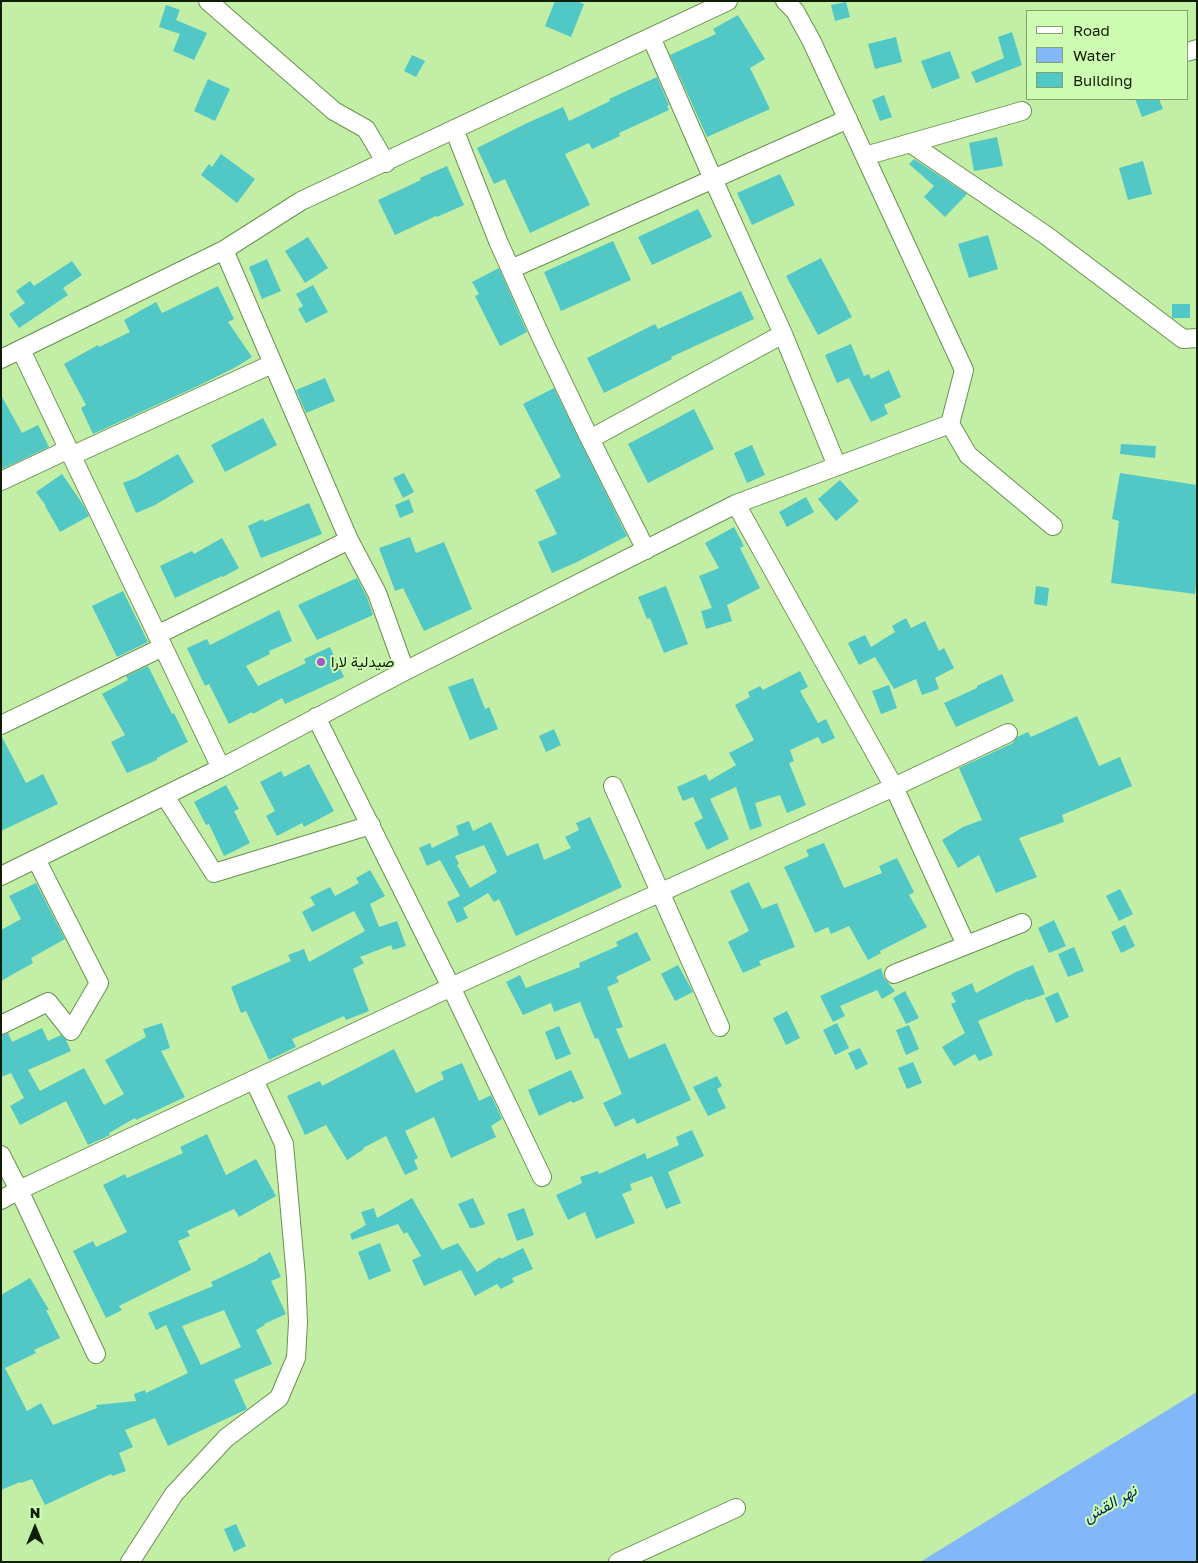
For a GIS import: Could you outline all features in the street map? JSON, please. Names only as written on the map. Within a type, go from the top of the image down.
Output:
[{"type":"street","points":[[208,1],[334,111],[366,129],[386,163]]},
{"type":"street","points":[[1,360],[224,250],[301,201],[386,163],[454,129],[728,1]]},
{"type":"street","points":[[785,1],[795,11],[807,33],[964,370],[950,424],[968,455],[1053,526]]},
{"type":"street","points":[[651,37],[783,334],[838,466]]},
{"type":"street","points":[[865,156],[1022,111]]},
{"type":"street","points":[[511,270],[848,119]]},
{"type":"street","points":[[454,129],[511,270],[545,346],[646,550]]},
{"type":"street","points":[[910,143],[1046,236],[1183,339],[1197,338]]},
{"type":"street","points":[[224,250],[349,540],[377,593],[405,671]]},
{"type":"street","points":[[590,439],[783,334]]},
{"type":"street","points":[[21,350],[221,768]]},
{"type":"street","points":[[1,481],[272,364]]},
{"type":"street","points":[[1,876],[166,796],[405,671],[736,504],[950,424]]},
{"type":"street","points":[[736,504],[894,787],[966,946]]},
{"type":"street","points":[[1,725],[349,540]]},
{"type":"street","points":[[316,717],[451,987],[542,1177]]},
{"type":"street","points":[[1,1200],[451,987],[894,787],[1008,733]]},
{"type":"street","points":[[613,786],[720,1028]]},
{"type":"street","points":[[166,796],[214,873],[371,825]]},
{"type":"street","points":[[1,1025],[48,1002],[72,1030],[100,983],[36,859]]},
{"type":"street","points":[[894,974],[1022,923]]},
{"type":"street","points":[[130,1562],[174,1494],[226,1438],[279,1398],[296,1358],[298,1322],[296,1277],[284,1144],[254,1080]]},
{"type":"street","points":[[1,1155],[96,1354]]},
{"type":"street","points":[[618,1562],[736,1508]]},
{"type":"water","name":"نهر القش","points":[[1197,1392],[1197,1562],[920,1562]]},
{"type":"building","points":[[555,1],[577,1],[584,4],[571,37],[545,26]]},
{"type":"building","points":[[846,2],[850,17],[835,21],[831,5]]},
{"type":"building","points":[[166,5],[180,10],[176,20],[207,33],[194,60],[173,51],[180,34],[159,27]]},
{"type":"building","points":[[738,15],[765,59],[750,68],[770,109],[707,137],[670,55],[716,34],[713,29]]},
{"type":"building","points":[[1012,32],[1022,65],[976,83],[971,72],[1004,58],[998,37]]},
{"type":"building","points":[[896,37],[902,62],[875,69],[868,44]]},
{"type":"building","points":[[950,51],[960,78],[932,89],[921,61]]},
{"type":"building","points":[[412,55],[425,61],[416,77],[404,71]]},
{"type":"building","points":[[657,77],[669,105],[667,106],[669,110],[619,133],[620,136],[592,149],[589,143],[565,154],[590,205],[530,233],[505,179],[494,184],[477,148],[563,107],[569,121],[610,101],[609,99]]},
{"type":"building","points":[[208,79],[230,89],[215,121],[194,111]]},
{"type":"building","points":[[884,95],[892,117],[880,121],[872,100]]},
{"type":"building","points":[[1135,100],[1159,100],[1163,109],[1142,117]]},
{"type":"building","points":[[997,137],[1003,166],[974,171],[969,143]]},
{"type":"building","points":[[221,154],[255,179],[237,203],[201,175],[209,164],[212,167]]},
{"type":"building","points":[[914,159],[967,194],[945,217],[924,197],[934,186],[909,164]]},
{"type":"building","points":[[1143,161],[1152,194],[1128,200],[1119,168]]},
{"type":"building","points":[[447,166],[464,205],[395,235],[378,200]]},
{"type":"building","points":[[780,174],[795,205],[752,225],[737,193]]},
{"type":"building","points":[[698,209],[712,237],[652,265],[638,237]]},
{"type":"building","points":[[988,235],[998,269],[969,278],[958,244]]},
{"type":"building","points":[[308,237],[328,268],[305,283],[285,251]]},
{"type":"building","points":[[613,241],[631,280],[561,311],[544,272]]},
{"type":"building","points":[[821,258],[852,317],[818,335],[786,276]]},
{"type":"building","points":[[267,259],[281,291],[262,299],[249,267]]},
{"type":"building","points":[[72,261],[82,275],[63,288],[68,295],[19,328],[9,314],[25,303],[16,291],[30,281],[34,286]]},
{"type":"building","points":[[499,268],[527,332],[500,346],[475,296],[479,294],[472,282]]},
{"type":"building","points":[[313,285],[328,312],[306,323],[298,309],[303,306],[296,294]]},
{"type":"building","points":[[218,286],[234,319],[228,322],[252,357],[200,385],[93,434],[81,408],[86,405],[64,364],[98,345],[99,347],[130,332],[124,320],[156,302],[162,313]]},
{"type":"building","points":[[741,291],[754,319],[671,357],[672,359],[604,393],[587,358],[655,324],[658,329]]},
{"type":"building","points":[[1172,304],[1190,304],[1190,318],[1172,318]]},
{"type":"building","points":[[851,344],[864,376],[869,374],[871,379],[889,370],[901,397],[884,405],[888,414],[871,422],[849,378],[837,383],[825,355]]},
{"type":"building","points":[[325,378],[335,401],[306,413],[296,390]]},
{"type":"building","points":[[554,388],[627,536],[552,573],[538,542],[557,534],[535,490],[561,477],[523,404]]},
{"type":"building","points":[[1,395],[22,433],[38,425],[49,447],[2,469]]},
{"type":"building","points":[[694,409],[714,449],[648,483],[628,444]]},
{"type":"building","points":[[263,418],[277,445],[225,472],[211,445]]},
{"type":"building","points":[[1121,444],[1156,446],[1155,458],[1120,454]]},
{"type":"building","points":[[752,445],[765,475],[747,483],[734,453]]},
{"type":"building","points":[[178,454],[194,482],[155,505],[136,513],[123,483],[136,478]]},
{"type":"building","points":[[404,473],[414,492],[403,498],[393,478]]},
{"type":"building","points":[[1120,473],[1197,485],[1197,579],[1195,594],[1111,583],[1119,521],[1112,519]]},
{"type":"building","points":[[62,474],[89,516],[60,532],[36,492]]},
{"type":"building","points":[[840,480],[859,501],[836,521],[818,499]]},
{"type":"building","points":[[806,497],[814,512],[787,527],[779,512]]},
{"type":"building","points":[[409,499],[414,512],[400,518],[395,505]]},
{"type":"building","points":[[309,503],[322,534],[261,558],[248,526],[263,519],[264,522]]},
{"type":"building","points":[[734,527],[744,546],[740,548],[760,588],[727,605],[732,621],[706,629],[701,611],[712,608],[699,576],[719,568],[705,543]]},
{"type":"building","points":[[410,537],[416,553],[444,542],[472,609],[424,631],[403,588],[395,591],[379,548]]},
{"type":"building","points":[[222,538],[239,568],[175,598],[160,566],[192,551],[194,554]]},
{"type":"building","points":[[357,578],[367,597],[373,615],[317,640],[298,605]]},
{"type":"building","points":[[666,586],[688,644],[664,653],[650,618],[647,619],[638,597]]},
{"type":"building","points":[[1036,586],[1049,588],[1047,606],[1034,604]]},
{"type":"building","points":[[123,591],[148,642],[117,657],[92,606]]},
{"type":"building","points":[[279,610],[292,641],[269,651],[270,654],[246,666],[258,686],[306,663],[304,659],[330,647],[344,677],[285,704],[282,698],[253,714],[252,712],[229,724],[209,684],[205,686],[187,648],[207,639],[210,645]]},
{"type":"building","points":[[906,618],[911,628],[925,621],[939,651],[944,648],[954,668],[935,678],[939,689],[922,695],[916,679],[894,689],[875,657],[859,665],[848,643],[865,635],[871,647],[895,632],[892,626]]},
{"type":"building","points":[[148,666],[188,742],[157,758],[157,760],[127,773],[111,742],[125,735],[102,694],[128,680],[126,676]]},
{"type":"building","points":[[800,671],[808,687],[800,691],[818,723],[826,719],[835,738],[822,744],[818,737],[790,750],[794,761],[789,763],[806,805],[787,813],[780,795],[755,803],[762,826],[750,830],[736,787],[710,799],[729,839],[707,850],[694,823],[703,818],[693,797],[683,801],[677,787],[706,774],[709,781],[736,765],[729,753],[754,740],[735,705],[750,697],[748,692],[760,686],[763,690]]},
{"type":"building","points":[[1002,674],[1014,701],[956,727],[944,703]]},
{"type":"building","points":[[473,678],[485,709],[489,707],[498,729],[470,740],[448,687]]},
{"type":"building","points":[[889,685],[897,708],[881,714],[872,691]]},
{"type":"building","points":[[1077,716],[1099,766],[1120,757],[1132,786],[1062,815],[1064,822],[1019,838],[1037,877],[996,893],[979,855],[958,868],[942,840],[963,827],[982,820],[959,768],[1013,743],[1017,737],[1028,732],[1031,737]]},
{"type":"building","points":[[554,729],[561,745],[546,752],[539,736]]},
{"type":"building","points":[[1,735],[26,783],[43,774],[58,804],[1,831]]},
{"type":"building","points":[[309,764],[334,811],[304,827],[302,823],[277,836],[266,816],[275,811],[260,782],[281,771],[284,777]]},
{"type":"building","points":[[226,785],[239,809],[234,811],[250,843],[224,856],[209,824],[206,825],[194,802]]},
{"type":"building","points":[[590,817],[622,887],[516,936],[499,899],[494,902],[488,893],[463,908],[468,918],[457,923],[447,902],[460,896],[440,860],[427,866],[419,848],[430,843],[432,848],[459,835],[456,826],[469,821],[473,831],[491,822],[507,856],[538,843],[544,860],[571,848],[565,837],[579,830],[576,823]],"holes":[[[484,845],[497,872],[470,888],[457,865],[459,864],[455,856]]]},
{"type":"building","points":[[824,843],[844,888],[882,873],[879,866],[897,858],[914,892],[909,895],[927,927],[880,951],[881,953],[868,960],[849,926],[831,934],[828,927],[815,933],[784,867],[809,856],[806,850]]},
{"type":"building","points":[[370,870],[385,896],[370,904],[379,927],[397,921],[406,946],[393,950],[391,945],[360,957],[364,963],[353,969],[369,1011],[346,1020],[344,1016],[292,1039],[296,1047],[269,1060],[246,1011],[241,1013],[231,987],[291,961],[288,955],[304,949],[309,962],[365,931],[354,911],[312,932],[302,912],[315,905],[310,897],[330,887],[335,896],[359,883],[356,878]]},
{"type":"building","points":[[749,882],[762,909],[777,903],[795,947],[759,961],[761,965],[743,973],[728,942],[749,931],[730,891]]},
{"type":"building","points":[[36,883],[65,939],[31,958],[33,963],[1,981],[1,930],[21,919],[9,896]]},
{"type":"building","points":[[1120,889],[1133,914],[1119,921],[1106,896]]},
{"type":"building","points":[[1054,920],[1066,946],[1049,953],[1038,928]]},
{"type":"building","points":[[1125,925],[1135,946],[1121,953],[1111,932]]},
{"type":"building","points":[[637,932],[651,960],[616,977],[619,982],[607,987],[623,1027],[616,1029],[629,1059],[665,1043],[691,1100],[637,1124],[634,1118],[615,1127],[603,1103],[622,1094],[598,1038],[595,1039],[580,1002],[554,1012],[551,1003],[523,1015],[506,982],[520,975],[526,988],[580,967],[579,963],[618,946],[616,942]]},
{"type":"building","points":[[1074,947],[1084,971],[1068,977],[1058,954]]},
{"type":"building","points":[[678,965],[693,992],[675,1001],[661,974]]},
{"type":"building","points":[[1033,965],[1045,994],[1028,999],[978,1021],[993,1055],[979,1061],[975,1054],[954,1066],[942,1047],[965,1033],[951,1004],[956,1002],[951,993],[972,983],[976,993]]},
{"type":"building","points":[[881,968],[884,978],[895,991],[882,999],[877,990],[840,1006],[845,1016],[833,1022],[820,996]]},
{"type":"building","points":[[905,991],[919,1018],[906,1024],[893,998]]},
{"type":"building","points":[[1058,992],[1069,1017],[1056,1023],[1045,998]]},
{"type":"building","points":[[787,1011],[800,1038],[786,1045],[773,1018]]},
{"type":"building","points":[[162,1023],[170,1048],[161,1051],[185,1097],[136,1120],[135,1118],[109,1133],[110,1135],[88,1145],[66,1101],[20,1125],[10,1106],[24,1098],[11,1073],[1,1077],[1,1035],[8,1033],[12,1042],[42,1028],[48,1041],[61,1035],[66,1040],[71,1051],[28,1070],[40,1091],[84,1068],[104,1105],[124,1094],[105,1060],[146,1037],[143,1029]]},
{"type":"building","points":[[837,1023],[849,1048],[835,1055],[823,1030]]},
{"type":"building","points":[[909,1025],[919,1049],[906,1055],[896,1030]]},
{"type":"building","points":[[559,1026],[571,1054],[556,1060],[545,1032]]},
{"type":"building","points":[[860,1048],[868,1064],[856,1070],[848,1053]]},
{"type":"building","points":[[394,1049],[416,1093],[444,1079],[441,1072],[462,1063],[479,1101],[491,1095],[502,1119],[491,1126],[496,1137],[451,1158],[434,1117],[405,1131],[418,1158],[414,1160],[418,1169],[405,1175],[386,1136],[363,1148],[347,1160],[326,1125],[305,1135],[287,1096],[320,1081],[322,1086]]},
{"type":"building","points":[[913,1062],[922,1083],[907,1089],[898,1068]]},
{"type":"building","points":[[571,1070],[584,1098],[573,1103],[571,1101],[539,1116],[528,1090]]},
{"type":"building","points":[[717,1076],[722,1086],[717,1089],[726,1108],[708,1116],[693,1087]]},
{"type":"building","points":[[692,1130],[704,1156],[668,1172],[681,1203],[666,1209],[652,1176],[630,1184],[632,1190],[622,1194],[635,1223],[596,1239],[585,1212],[568,1220],[556,1195],[582,1183],[580,1177],[598,1171],[599,1174],[645,1153],[647,1159],[679,1145],[676,1137]]},
{"type":"building","points":[[207,1134],[226,1175],[256,1159],[276,1196],[239,1217],[234,1209],[187,1231],[190,1236],[178,1241],[191,1270],[119,1306],[122,1310],[106,1318],[73,1251],[93,1241],[96,1247],[127,1232],[103,1185],[125,1174],[127,1178],[183,1153],[180,1147]]},
{"type":"building","points":[[412,1198],[442,1250],[458,1243],[477,1272],[500,1257],[501,1259],[523,1248],[533,1269],[512,1278],[514,1282],[501,1289],[497,1284],[475,1296],[461,1270],[424,1286],[412,1260],[421,1256],[407,1232],[404,1234],[398,1224],[352,1240],[350,1234],[366,1225],[361,1212],[374,1208],[377,1218]]},
{"type":"building","points":[[473,1198],[485,1224],[470,1228],[458,1204]]},
{"type":"building","points":[[524,1208],[534,1235],[517,1241],[507,1214]]},
{"type":"building","points":[[380,1243],[391,1271],[369,1280],[358,1252]]},
{"type":"building","points":[[270,1252],[281,1277],[271,1281],[286,1314],[264,1324],[256,1330],[272,1364],[234,1380],[247,1409],[168,1446],[155,1418],[125,1430],[133,1447],[119,1453],[126,1471],[112,1476],[111,1474],[45,1505],[32,1479],[1,1490],[1,1295],[30,1278],[49,1310],[46,1310],[60,1338],[34,1350],[36,1353],[5,1368],[27,1411],[41,1403],[53,1425],[97,1408],[96,1405],[136,1401],[134,1394],[145,1390],[146,1393],[188,1373],[166,1325],[156,1330],[148,1313],[213,1286],[211,1282]],"holes":[[[224,1310],[241,1347],[201,1365],[182,1326]]]},
{"type":"building","points":[[236,1524],[246,1546],[234,1552],[224,1529]]},
{"type":"place","name":"صيدلية لارا","points":[[321,662]]}]
